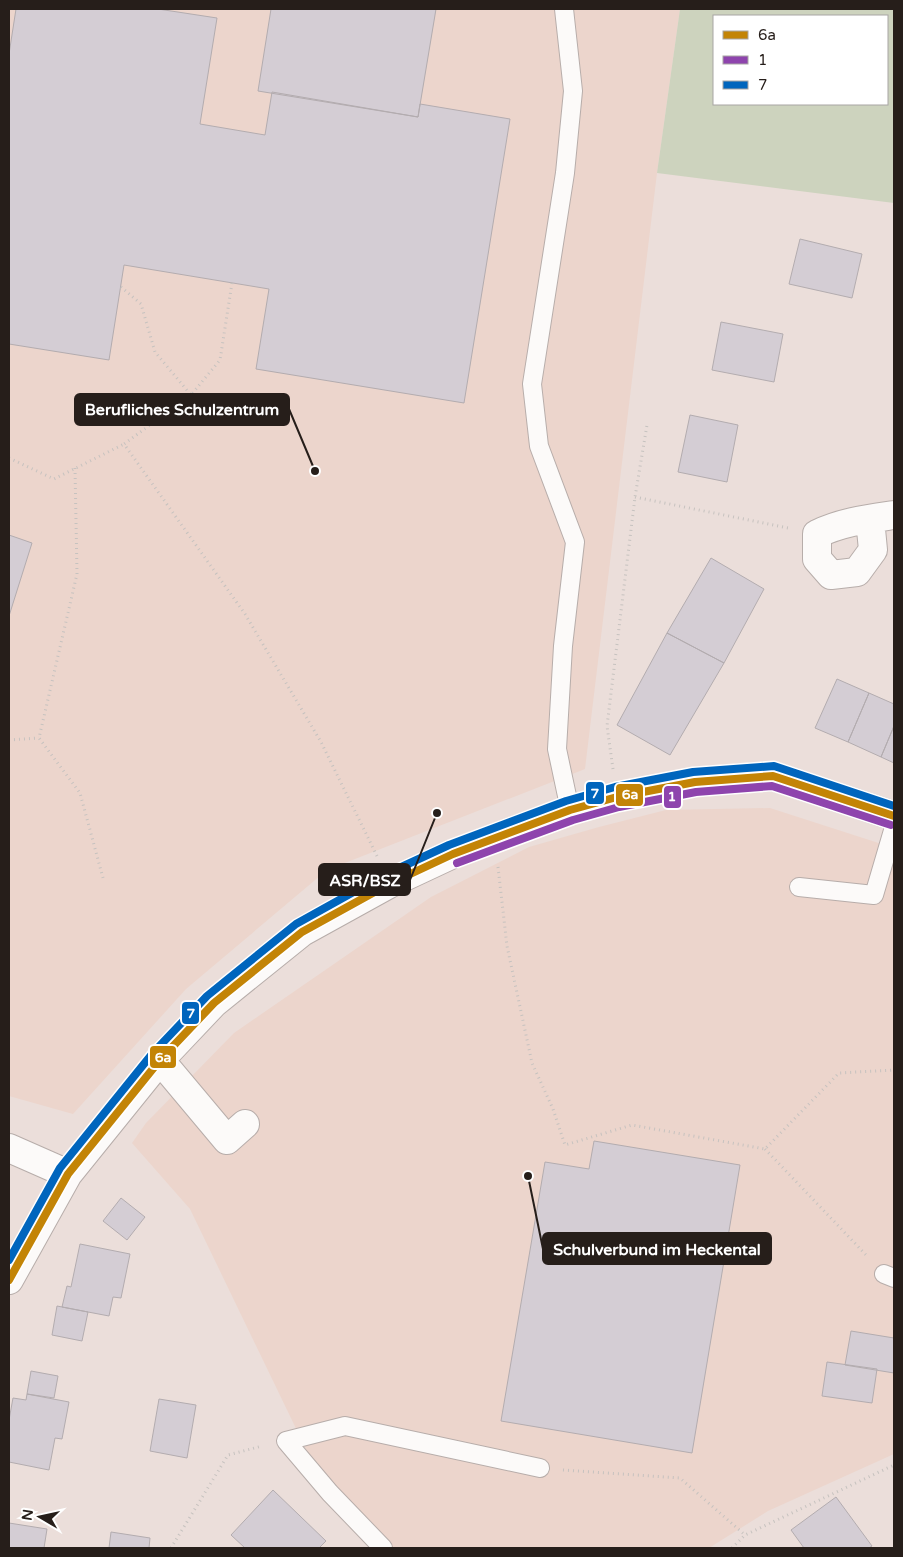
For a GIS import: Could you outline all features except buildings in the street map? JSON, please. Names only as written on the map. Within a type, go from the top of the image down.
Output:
[{"type":"street","points":[[882,517],[873,550],[857,572],[831,575],[817,559],[817,534],[837,525],[882,517]]},
{"type":"street","points":[[9,1280],[68,1174],[160,1060],[214,1003],[302,932],[389,884],[453,854],[570,810],[617,797],[695,782],[773,776],[894,816]]},
{"type":"street","points":[[160,1060],[228,1140],[245,1124]]},
{"type":"street","points":[[9,1148],[68,1174]]},
{"type":"lane","points":[[564,9],[573,91],[565,173],[532,384],[539,446],[575,542],[563,646],[557,749],[570,810]]},
{"type":"lane","points":[[799,887],[874,895],[894,827]]},
{"type":"lane","points":[[383,1548],[330,1493],[286,1441],[345,1426],[540,1468]]},
{"type":"path","points":[[9,458],[54,478],[124,444],[191,395],[220,360],[232,283]]},
{"type":"path","points":[[121,286],[141,304],[155,352],[191,395]]},
{"type":"path","points":[[617,797],[607,726],[635,497],[646,425]]},
{"type":"path","points":[[124,444],[244,614],[275,665],[321,742],[389,884]]},
{"type":"path","points":[[75,468],[77,574],[39,738],[80,793],[103,878]]},
{"type":"path","points":[[635,497],[817,534]]},
{"type":"path","points":[[9,740],[39,738]]},
{"type":"path","points":[[495,837],[507,946],[532,1063],[553,1109],[565,1146],[632,1125],[765,1149],[889,1276]]},
{"type":"path","points":[[765,1149],[839,1072],[894,1070]]},
{"type":"path","points":[[171,1548],[228,1455],[286,1441]]},
{"type":"path","points":[[732,1548],[745,1535],[894,1465]]},
{"type":"path","points":[[540,1468],[680,1478],[745,1535]]},
{"type":"shaded area","points":[[9,9],[680,9],[657,173],[585,769],[327,870],[186,989],[73,1114],[9,1096]]},
{"type":"shaded area","points":[[770,808],[894,848],[894,1454],[768,1511],[709,1548],[388,1548],[317,1472],[190,1209],[132,1143],[146,1123],[234,1033],[431,897],[529,847],[599,827],[666,810]]},
{"type":"green space","points":[[680,9],[894,9],[894,203],[657,173]]},
{"type":"transit line","name":"7","points":[[9,1260],[60,1168],[152,1054],[207,996],[296,924],[384,875],[449,845],[566,801],[615,787],[693,772],[774,766],[894,806]]},
{"type":"transit line","name":"6a","points":[[9,1280],[68,1174],[160,1060],[214,1003],[302,932],[389,884],[453,854],[570,810],[617,797],[695,782],[773,776],[894,816]]},
{"type":"transit line","name":"1","points":[[457,863],[573,820],[619,807],[696,792],[772,786],[891,825]]},
{"type":"place","name":"Berufliches Schulzentrum","points":[[315,471]]},
{"type":"place","name":"ASR/BSZ","points":[[437,813]]},
{"type":"place","name":"Schulverbund im Heckental","points":[[528,1176]]}]
